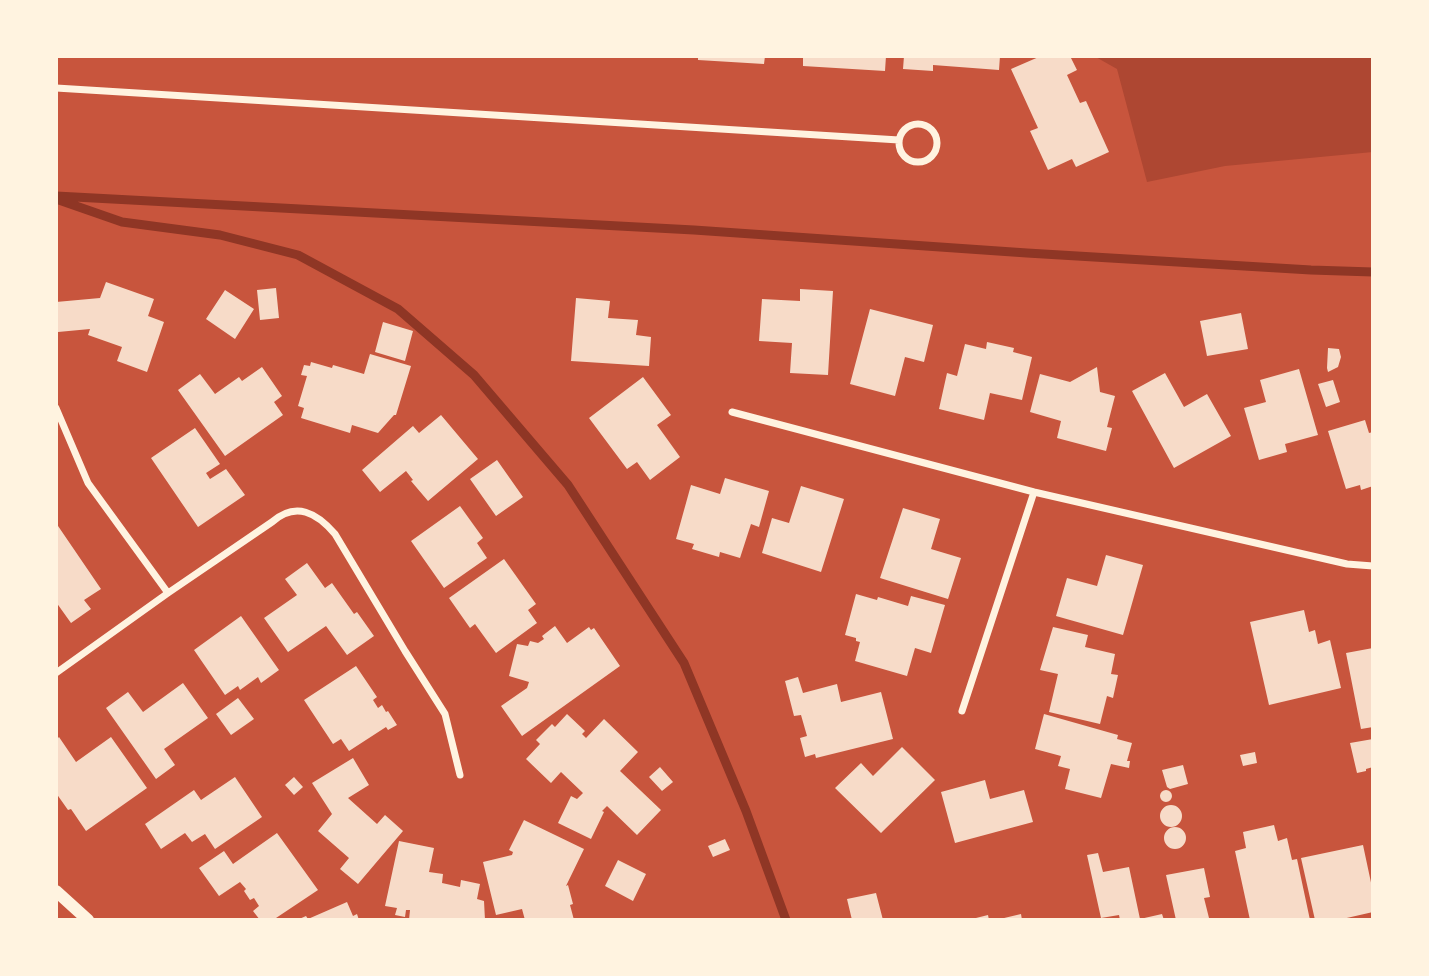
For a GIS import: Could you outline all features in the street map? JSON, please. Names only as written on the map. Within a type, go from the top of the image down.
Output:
[{"type":"street","points":[[56,89],[899,140]]},
{"type":"street","points":[[924,125],[934,132],[936,149],[930,158],[918,162],[906,158],[899,140],[905,128],[924,125]]},
{"type":"street","points":[[56,408],[88,483],[168,593]]},
{"type":"street","points":[[732,412],[1034,492],[1347,564],[1373,566]]},
{"type":"street","points":[[962,711],[1034,492]]},
{"type":"street","points":[[56,673],[281,514],[294,510],[312,515],[335,534],[445,714],[460,775]]},
{"type":"street","points":[[56,891],[88,920]]},
{"type":"shaded area","points":[[1094,56],[1373,56],[1373,152],[1225,166],[1147,182],[1117,69]]},
{"type":"building","points":[[698,56],[765,56],[764,64],[698,60]]},
{"type":"building","points":[[803,56],[886,56],[885,71],[803,66]]},
{"type":"building","points":[[904,56],[1000,56],[999,70],[933,65],[933,71],[903,69]]},
{"type":"building","points":[[1041,56],[1070,56],[1077,70],[1067,75],[1080,103],[1086,101],[1109,152],[1076,167],[1072,159],[1048,170],[1030,131],[1038,128],[1011,69]]},
{"type":"building","points":[[106,282],[154,299],[148,316],[164,322],[147,372],[117,361],[122,347],[88,335],[90,329],[58,332],[56,302],[100,298]]},
{"type":"building","points":[[276,288],[279,318],[260,320],[257,290]]},
{"type":"building","points":[[800,289],[833,291],[828,375],[790,373],[792,343],[759,341],[762,299],[800,301]]},
{"type":"building","points":[[225,290],[254,309],[235,339],[206,319]]},
{"type":"building","points":[[576,298],[610,301],[608,318],[638,320],[636,335],[651,337],[649,366],[571,361]]},
{"type":"building","points":[[870,309],[933,325],[924,362],[905,357],[895,396],[850,384]]},
{"type":"building","points":[[1241,313],[1248,349],[1207,356],[1200,321]]},
{"type":"building","points":[[383,322],[413,331],[405,361],[375,352]]},
{"type":"building","points":[[987,342],[1014,348],[1013,352],[1032,357],[1022,400],[990,393],[984,420],[939,409],[947,373],[957,376],[965,344],[986,349]]},
{"type":"building","points":[[1328,348],[1339,349],[1341,357],[1338,367],[1328,372],[1327,368]]},
{"type":"building","points":[[370,354],[411,366],[396,415],[378,433],[352,425],[350,433],[301,418],[304,408],[298,406],[307,376],[301,375],[304,365],[310,366],[311,362],[332,368],[333,365],[364,374]]},
{"type":"building","points":[[262,367],[282,396],[274,402],[283,415],[225,456],[178,390],[200,374],[215,394],[239,377],[242,381]]},
{"type":"building","points":[[1097,367],[1100,392],[1115,396],[1107,427],[1112,428],[1106,451],[1057,438],[1061,421],[1030,412],[1040,374],[1070,382]]},
{"type":"building","points":[[1299,369],[1318,435],[1285,444],[1287,452],[1259,460],[1244,408],[1266,402],[1260,380]]},
{"type":"building","points":[[1165,373],[1184,407],[1207,394],[1231,436],[1174,468],[1132,391]]},
{"type":"building","points":[[643,377],[671,415],[657,425],[680,457],[650,480],[637,462],[627,469],[589,418]]},
{"type":"building","points":[[1333,380],[1340,402],[1326,407],[1318,384]]},
{"type":"building","points":[[441,415],[478,459],[428,501],[406,471],[380,492],[362,470],[413,426],[419,433]]},
{"type":"building","points":[[1365,420],[1369,433],[1373,432],[1373,486],[1361,490],[1360,485],[1346,489],[1328,431]]},
{"type":"building","points":[[195,428],[220,464],[206,473],[210,479],[226,469],[245,495],[198,527],[151,458]]},
{"type":"building","points":[[497,460],[523,497],[496,516],[470,479]]},
{"type":"building","points":[[725,478],[769,491],[759,527],[751,524],[740,558],[720,552],[719,557],[692,549],[694,544],[676,539],[691,485],[720,494]]},
{"type":"building","points":[[801,486],[844,499],[821,572],[762,553],[772,518],[789,523]]},
{"type":"building","points":[[460,506],[483,538],[477,543],[487,558],[444,588],[411,541]]},
{"type":"building","points":[[903,508],[940,519],[931,549],[961,558],[948,599],[880,578]]},
{"type":"building","points":[[56,523],[101,589],[84,600],[91,609],[71,623],[56,602]]},
{"type":"building","points":[[1106,555],[1143,565],[1123,635],[1056,616],[1067,578],[1097,586]]},
{"type":"building","points":[[504,559],[536,604],[528,610],[537,623],[496,653],[475,624],[470,628],[449,598]]},
{"type":"building","points":[[307,563],[325,588],[332,583],[374,636],[347,655],[326,626],[288,652],[264,618],[297,595],[285,579]]},
{"type":"building","points":[[856,594],[908,606],[911,596],[945,605],[931,653],[915,648],[907,676],[855,661],[860,642],[845,635]]},
{"type":"building","points":[[1304,610],[1309,632],[1315,630],[1318,644],[1330,640],[1341,688],[1269,705],[1250,622]]},
{"type":"building","points":[[241,616],[279,670],[261,683],[258,677],[240,690],[238,686],[225,695],[194,650]]},
{"type":"building","points":[[555,626],[567,643],[589,627],[591,630],[594,628],[620,666],[522,736],[501,706],[527,688],[529,682],[509,676],[517,644],[528,646],[530,641],[538,643],[544,639],[542,636]]},
{"type":"building","points":[[1053,627],[1088,635],[1085,647],[1115,654],[1111,674],[1118,675],[1113,698],[1107,696],[1100,724],[1049,712],[1058,674],[1040,670]]},
{"type":"building","points":[[1373,648],[1373,727],[1361,729],[1346,653]]},
{"type":"building","points":[[356,666],[377,697],[373,700],[378,708],[382,705],[397,725],[388,730],[386,727],[349,751],[341,739],[333,744],[304,700]]},
{"type":"building","points":[[798,677],[803,693],[837,684],[841,702],[881,692],[893,739],[816,758],[815,754],[805,757],[800,738],[807,736],[801,715],[794,716],[785,681]]},
{"type":"building","points":[[183,683],[208,718],[164,749],[175,765],[156,779],[106,708],[128,692],[143,712]]},
{"type":"building","points":[[238,698],[254,719],[231,735],[216,714]]},
{"type":"building","points":[[567,714],[585,731],[582,734],[586,738],[604,719],[638,752],[620,771],[661,810],[637,835],[607,806],[602,811],[604,812],[591,839],[558,823],[571,796],[577,799],[583,793],[561,772],[551,783],[526,759],[540,744],[536,740],[552,724],[555,727]]},
{"type":"building","points":[[1044,714],[1118,735],[1117,739],[1132,743],[1127,761],[1130,761],[1129,768],[1111,764],[1101,798],[1065,789],[1070,769],[1058,766],[1061,756],[1035,749]]},
{"type":"building","points":[[59,737],[76,762],[111,737],[147,788],[86,831],[56,793],[56,740]]},
{"type":"building","points":[[1373,739],[1373,767],[1357,773],[1350,743]]},
{"type":"building","points":[[902,747],[935,780],[881,833],[835,788],[861,763],[873,776]]},
{"type":"building","points":[[1255,752],[1257,763],[1243,766],[1240,755]]},
{"type":"building","points":[[353,758],[369,785],[348,798],[377,824],[385,815],[403,831],[358,884],[340,869],[349,858],[318,831],[332,814],[312,783]]},
{"type":"building","points":[[1183,765],[1188,784],[1170,789],[1162,770]]},
{"type":"building","points":[[660,767],[673,782],[662,791],[649,777]]},
{"type":"building","points":[[235,777],[262,817],[215,849],[205,834],[192,842],[185,833],[161,849],[145,824],[194,790],[201,800]]},
{"type":"building","points":[[294,777],[303,787],[294,795],[285,785]]},
{"type":"building","points":[[985,780],[990,799],[1024,790],[1033,822],[955,843],[941,792]]},
{"type":"building","points":[[1166,790],[1172,796],[1166,802],[1160,796]]},
{"type":"building","points":[[1171,805],[1179,808],[1182,816],[1179,824],[1171,827],[1163,824],[1160,816],[1163,808]]},
{"type":"building","points":[[524,820],[584,849],[566,886],[568,885],[573,904],[570,905],[574,920],[525,920],[522,909],[496,915],[483,862],[512,855],[513,852],[509,850]]},
{"type":"building","points":[[1274,825],[1278,841],[1287,838],[1292,860],[1297,859],[1310,920],[1250,920],[1235,851],[1246,848],[1243,832]]},
{"type":"building","points":[[1175,827],[1185,834],[1186,838],[1179,848],[1175,849],[1165,842],[1164,838],[1171,828]]},
{"type":"building","points":[[277,833],[318,890],[273,920],[260,920],[253,911],[259,906],[254,898],[250,900],[240,882],[219,896],[199,868],[224,851],[233,864]]},
{"type":"building","points":[[725,839],[730,850],[713,857],[708,846]]},
{"type":"building","points":[[399,841],[434,848],[429,872],[443,874],[442,883],[460,887],[461,880],[480,884],[477,899],[484,901],[485,920],[409,920],[410,910],[406,910],[405,917],[395,915],[397,908],[385,906]]},
{"type":"building","points":[[1363,845],[1373,892],[1373,912],[1338,920],[1315,920],[1301,858]]},
{"type":"building","points":[[1098,853],[1103,872],[1129,867],[1140,919],[1162,914],[1164,920],[1120,920],[1119,915],[1101,918],[1087,855]]},
{"type":"building","points":[[618,860],[646,874],[633,901],[605,886]]},
{"type":"building","points":[[1204,868],[1210,897],[1204,898],[1209,918],[1176,920],[1166,875]]},
{"type":"building","points":[[876,893],[883,920],[852,920],[847,899]]},
{"type":"building","points":[[347,902],[353,916],[357,914],[359,920],[297,920],[306,916],[308,919]]},
{"type":"building","points":[[1021,914],[1022,920],[1000,920],[1000,919]]},
{"type":"building","points":[[988,915],[989,920],[972,920],[972,919]]},
{"type":"waterway","points":[[56,196],[694,230],[1027,253],[1373,272]]},
{"type":"waterway","points":[[56,199],[122,222],[220,235],[298,255],[398,309],[474,375],[568,485],[684,663],[746,811],[786,920]]}]
